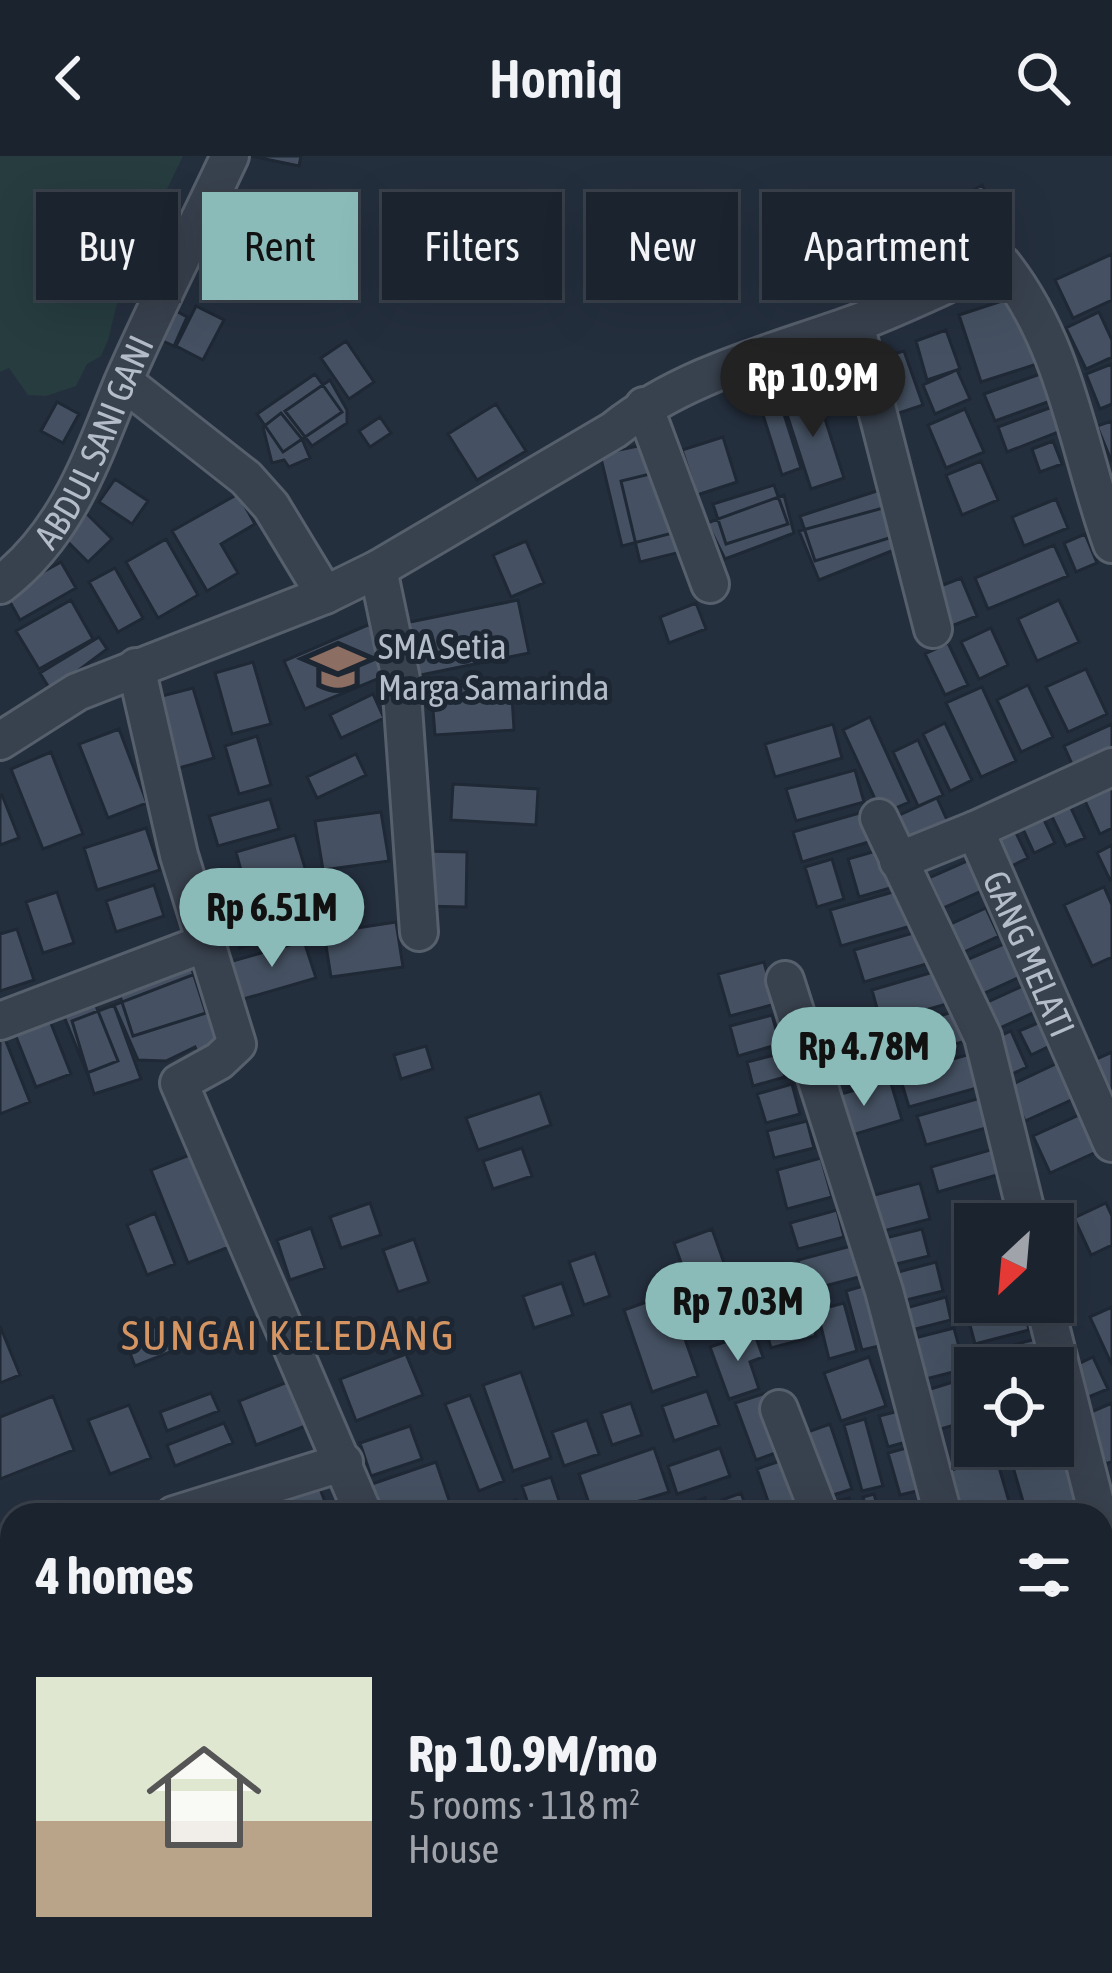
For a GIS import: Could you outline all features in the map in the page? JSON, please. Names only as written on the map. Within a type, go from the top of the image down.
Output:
[{"type":"street","name":"ABDUL SANI GANI","points":[[0,585],[23,567],[91,467],[124,382],[230,156]]},
{"type":"street","points":[[0,741],[77,692],[325,595],[378,569],[614,430],[644,406],[746,360],[855,324],[988,266],[1002,264],[1025,292],[1063,376],[1112,544]]},
{"type":"street","points":[[855,324],[933,628]]},
{"type":"street","points":[[124,382],[246,478],[271,506],[325,595]]},
{"type":"street","points":[[644,406],[710,584]]},
{"type":"street","points":[[378,569],[401,679],[419,932]]},
{"type":"street","points":[[136,667],[179,856],[237,1044],[219,1061],[179,1083],[359,1503]]},
{"type":"street","points":[[898,861],[1112,767]]},
{"type":"street","points":[[879,818],[983,1037],[1024,1203]]},
{"type":"street","name":"GANG MELATI","points":[[975,830],[1112,1143]]},
{"type":"street","points":[[0,1021],[208,942]]},
{"type":"street","points":[[785,980],[884,1292],[940,1503]]},
{"type":"street","points":[[1049,1323],[1095,1503]]},
{"type":"street","points":[[779,1409],[815,1503]]},
{"type":"street","points":[[218,1503],[344,1462]]},
{"type":"green space","points":[[0,156],[183,156],[166,192],[36,192],[36,300],[118,300],[101,356],[87,364],[76,386],[46,396],[28,395],[9,368],[0,372]]},
{"type":"building","points":[[251,156],[301,156],[299,166]]},
{"type":"building","points":[[1112,254],[1112,300],[1073,318],[1055,280]]},
{"type":"building","points":[[1017,296],[1040,363],[981,382],[959,315]]},
{"type":"building","points":[[167,306],[187,317],[174,346],[154,337]]},
{"type":"building","points":[[196,306],[224,320],[203,360],[176,346]]},
{"type":"building","points":[[1099,312],[1112,340],[1112,357],[1086,369],[1066,328]]},
{"type":"building","points":[[946,330],[960,369],[927,380],[916,341]]},
{"type":"building","points":[[346,341],[374,382],[349,399],[321,358]]},
{"type":"building","points":[[904,351],[923,405],[887,417],[876,359]]},
{"type":"building","points":[[1112,364],[1112,404],[1100,409],[1086,374]]},
{"type":"building","points":[[957,370],[970,399],[935,414],[923,385]]},
{"type":"building","points":[[1043,373],[1053,400],[995,421],[984,394]]},
{"type":"building","points":[[315,374],[342,412],[283,452],[257,414]]},
{"type":"building","points":[[330,380],[347,410],[347,423],[312,446],[285,411]]},
{"type":"building","points":[[816,391],[844,478],[811,489],[783,402]]},
{"type":"building","points":[[777,392],[801,468],[782,475],[757,396]]},
{"type":"building","points":[[57,402],[79,414],[63,443],[41,431]]},
{"type":"building","points":[[496,404],[526,451],[477,480],[448,434]]},
{"type":"building","points":[[1052,407],[1061,431],[1007,452],[998,427]]},
{"type":"building","points":[[965,409],[984,452],[946,468],[928,425]]},
{"type":"building","points":[[281,413],[310,458],[289,467],[284,460],[272,463],[263,427]]},
{"type":"building","points":[[380,417],[391,433],[370,447],[359,431]]},
{"type":"building","points":[[1112,421],[1112,459],[1111,460],[1097,426]]},
{"type":"building","points":[[723,437],[737,482],[697,495],[682,450]]},
{"type":"building","points":[[1053,441],[1062,464],[1040,472],[1032,449]]},
{"type":"building","points":[[652,443],[673,533],[622,546],[600,454]]},
{"type":"building","points":[[981,461],[998,500],[962,515],[946,475]]},
{"type":"building","points":[[666,470],[685,551],[640,562],[621,481]]},
{"type":"building","points":[[115,479],[148,501],[132,524],[99,502]]},
{"type":"building","points":[[774,485],[788,524],[726,544],[713,504]]},
{"type":"building","points":[[883,489],[899,535],[815,561],[800,516]]},
{"type":"building","points":[[238,494],[255,524],[221,544],[238,573],[207,591],[172,531]]},
{"type":"building","points":[[784,495],[794,533],[725,559],[707,523]]},
{"type":"building","points":[[1056,499],[1068,528],[1024,546],[1012,517]]},
{"type":"building","points":[[894,505],[904,546],[819,580],[799,531]]},
{"type":"building","points":[[85,512],[112,539],[88,562],[61,535]]},
{"type":"building","points":[[1085,534],[1097,563],[1076,572],[1064,543]]},
{"type":"building","points":[[166,539],[198,595],[158,618],[126,562]]},
{"type":"building","points":[[526,541],[544,583],[511,597],[493,555]]},
{"type":"building","points":[[1054,545],[1068,576],[988,609],[975,578]]},
{"type":"building","points":[[61,562],[76,588],[20,620],[5,593]]},
{"type":"building","points":[[115,568],[143,618],[118,632],[89,582]]},
{"type":"building","points":[[961,578],[977,616],[949,627],[933,589]]},
{"type":"building","points":[[71,600],[93,639],[39,669],[16,631]]},
{"type":"building","points":[[518,600],[529,653],[416,676],[405,623]]},
{"type":"building","points":[[1059,600],[1079,642],[1037,661],[1018,619]]},
{"type":"building","points":[[696,603],[706,629],[669,643],[660,617]]},
{"type":"building","name":"SMA Setia Marga Samarinda","points":[[370,624],[392,673],[305,709],[284,661]]},
{"type":"building","points":[[991,628],[1008,665],[979,679],[961,642]]},
{"type":"building","points":[[99,637],[107,649],[51,691],[40,673]]},
{"type":"building","points":[[948,643],[968,685],[945,695],[925,654]]},
{"type":"building","points":[[253,662],[271,724],[232,734],[215,673]]},
{"type":"building","points":[[1086,669],[1107,714],[1068,732],[1046,687]]},
{"type":"building","points":[[511,679],[514,730],[435,735],[431,684]]},
{"type":"building","points":[[1028,685],[1053,737],[1021,752],[997,700]]},
{"type":"building","points":[[982,687],[1016,761],[981,777],[946,703]]},
{"type":"building","points":[[193,688],[214,758],[179,768],[158,697]]},
{"type":"building","points":[[373,694],[384,718],[341,738],[330,715]]},
{"type":"building","points":[[870,717],[909,802],[882,814],[843,730]]},
{"type":"building","points":[[945,723],[972,780],[950,791],[923,734]]},
{"type":"building","points":[[833,724],[842,758],[775,777],[765,744]]},
{"type":"building","points":[[1112,724],[1112,757],[1076,773],[1064,746]]},
{"type":"building","points":[[119,729],[147,803],[108,818],[79,744]]},
{"type":"building","points":[[257,736],[271,785],[239,794],[225,746]]},
{"type":"building","points":[[918,740],[943,795],[918,806],[893,752]]},
{"type":"building","points":[[51,752],[83,834],[43,849],[11,769]]},
{"type":"building","points":[[356,754],[366,775],[317,798],[307,777]]},
{"type":"building","points":[[855,770],[864,802],[796,821],[786,789]]},
{"type":"building","points":[[1112,780],[1112,828],[1100,834],[1082,794]]},
{"type":"building","points":[[453,784],[538,789],[536,825],[451,820]]},
{"type":"building","points":[[1065,795],[1085,838],[1066,846],[1046,804]]},
{"type":"building","points":[[0,796],[19,838],[0,845]]},
{"type":"building","points":[[937,798],[952,831],[908,851],[893,818]]},
{"type":"building","points":[[270,799],[279,829],[218,846],[209,816]]},
{"type":"building","points":[[1037,805],[1055,843],[1034,853],[1016,814]]},
{"type":"building","points":[[381,812],[389,861],[323,870],[315,821]]},
{"type":"building","points":[[863,812],[872,841],[802,862],[793,832]]},
{"type":"building","points":[[1009,818],[1028,858],[1003,870],[984,829]]},
{"type":"building","points":[[146,828],[160,870],[97,890],[84,848]]},
{"type":"building","points":[[295,835],[306,871],[246,889],[236,852]]},
{"type":"building","points":[[1112,845],[1112,879],[1110,880],[1097,853]]},
{"type":"building","points":[[883,849],[894,887],[859,897],[848,859]]},
{"type":"building","points":[[422,851],[467,852],[466,907],[420,906]]},
{"type":"building","points":[[832,859],[844,899],[817,907],[805,867]]},
{"type":"building","points":[[972,859],[986,889],[943,908],[929,878]]},
{"type":"building","points":[[154,885],[164,916],[116,932],[106,901]]},
{"type":"building","points":[[1104,887],[1112,905],[1112,957],[1092,966],[1064,905]]},
{"type":"building","points":[[900,890],[911,926],[841,946],[830,910]]},
{"type":"building","points":[[293,891],[304,929],[240,948],[228,910]]},
{"type":"building","points":[[57,892],[74,943],[43,953],[26,902]]},
{"type":"building","points":[[986,908],[999,936],[955,956],[942,928]]},
{"type":"building","points":[[396,922],[403,967],[331,977],[324,933]]},
{"type":"building","points":[[17,929],[34,980],[0,991],[0,934]]},
{"type":"building","points":[[920,931],[930,963],[864,982],[854,950]]},
{"type":"building","points":[[304,941],[316,978],[240,1000],[229,962]]},
{"type":"building","points":[[1006,943],[1022,976],[980,995],[964,961]]},
{"type":"building","points":[[764,962],[775,1004],[730,1016],[718,974]]},
{"type":"building","points":[[190,963],[206,1013],[133,1036],[117,987]]},
{"type":"building","points":[[208,969],[227,1040],[203,1064],[195,1047],[166,1061],[138,1060],[114,1005]]},
{"type":"building","points":[[940,970],[950,1003],[881,1023],[872,990]]},
{"type":"building","points":[[1025,985],[1037,1011],[991,1032],[979,1006]]},
{"type":"building","points":[[94,1001],[118,1061],[87,1073],[63,1014]]},
{"type":"building","points":[[114,1005],[141,1079],[94,1094],[72,1021]]},
{"type":"building","points":[[960,1010],[969,1040],[895,1062],[886,1031]]},
{"type":"building","points":[[772,1015],[780,1044],[738,1056],[730,1026]]},
{"type":"building","points":[[48,1016],[71,1074],[36,1087],[13,1029]]},
{"type":"building","points":[[1047,1019],[1058,1042],[1031,1055],[1019,1031]]},
{"type":"building","points":[[1011,1031],[1027,1067],[1008,1076],[991,1040]]},
{"type":"building","points":[[5,1039],[30,1102],[0,1114],[0,1041]]},
{"type":"building","points":[[426,1046],[433,1069],[401,1079],[394,1055]]},
{"type":"building","points":[[1112,1052],[1112,1108],[1090,1062]]},
{"type":"building","points":[[974,1053],[984,1086],[909,1107],[899,1074]]},
{"type":"building","points":[[778,1054],[785,1077],[753,1086],[747,1062]]},
{"type":"building","points":[[1064,1060],[1080,1096],[1025,1121],[1009,1086]]},
{"type":"building","points":[[890,1080],[902,1120],[839,1139],[827,1098]]},
{"type":"building","points":[[792,1084],[800,1114],[766,1123],[757,1094]]},
{"type":"building","points":[[540,1093],[551,1125],[478,1150],[466,1118]]},
{"type":"building","points":[[984,1097],[993,1126],[926,1145],[917,1116]]},
{"type":"building","points":[[1088,1111],[1105,1148],[1050,1173],[1033,1136]]},
{"type":"building","points":[[807,1121],[814,1148],[774,1158],[767,1131]]},
{"type":"building","points":[[1004,1146],[1011,1171],[938,1192],[931,1167]]},
{"type":"building","points":[[522,1148],[532,1176],[493,1189],[483,1161]]},
{"type":"building","points":[[192,1154],[229,1247],[188,1263],[151,1170]]},
{"type":"building","points":[[821,1158],[832,1197],[787,1209],[777,1170]]},
{"type":"building","points":[[920,1183],[930,1219],[872,1234],[863,1198]]},
{"type":"building","points":[[370,1203],[381,1235],[341,1248],[330,1217]]},
{"type":"building","points":[[1106,1203],[1112,1216],[1112,1245],[1091,1255],[1074,1218]]},
{"type":"building","points":[[837,1210],[844,1237],[798,1249],[790,1223]]},
{"type":"building","points":[[155,1213],[175,1264],[147,1275],[127,1225]]},
{"type":"building","points":[[311,1228],[325,1268],[290,1280],[277,1240]]},
{"type":"building","points":[[712,1229],[735,1294],[697,1307],[674,1243]]},
{"type":"building","points":[[922,1229],[929,1256],[884,1267],[877,1240]]},
{"type":"building","points":[[414,1239],[429,1282],[398,1292],[383,1250]]},
{"type":"building","points":[[851,1246],[859,1277],[806,1291],[798,1260]]},
{"type":"building","points":[[595,1253],[610,1296],[584,1305],[569,1262]]},
{"type":"building","points":[[936,1262],[943,1291],[894,1303],[887,1275]]},
{"type":"building","points":[[562,1283],[573,1315],[534,1328],[523,1296]]},
{"type":"building","points":[[863,1286],[879,1346],[862,1350],[846,1291]]},
{"type":"building","points":[[669,1294],[698,1376],[652,1392],[624,1310]]},
{"type":"building","points":[[946,1297],[951,1320],[900,1333],[895,1311]]},
{"type":"building","points":[[805,1298],[816,1336],[771,1348],[760,1310]]},
{"type":"building","points":[[844,1303],[857,1351],[829,1359],[817,1310]]},
{"type":"building","points":[[750,1304],[755,1320],[705,1333],[701,1317]]},
{"type":"building","points":[[1112,1307],[1112,1365],[1090,1317]]},
{"type":"building","points":[[178,1318],[188,1345],[135,1366],[124,1338]]},
{"type":"building","points":[[969,1323],[1027,1323],[1029,1330],[975,1344]]},
{"type":"building","points":[[0,1326],[20,1375],[0,1383]]},
{"type":"building","points":[[954,1328],[959,1347],[954,1347],[954,1372],[918,1381],[907,1340]]},
{"type":"building","points":[[754,1332],[763,1357],[750,1362],[759,1389],[729,1399],[710,1347]]},
{"type":"building","points":[[1036,1339],[1038,1347],[1006,1347]]},
{"type":"building","points":[[406,1354],[423,1395],[356,1421],[340,1379]]},
{"type":"building","points":[[869,1357],[886,1406],[841,1421],[824,1373]]},
{"type":"building","points":[[1093,1357],[1108,1389],[1086,1398],[1074,1366]]},
{"type":"building","points":[[521,1372],[551,1458],[513,1471],[483,1385]]},
{"type":"building","points":[[290,1381],[308,1425],[256,1445],[239,1401]]},
{"type":"building","points":[[954,1382],[954,1425],[924,1434],[911,1395]]},
{"type":"building","points":[[707,1391],[719,1425],[674,1441],[662,1406]]},
{"type":"building","points":[[211,1393],[219,1411],[167,1431],[160,1412]]},
{"type":"building","points":[[766,1393],[786,1449],[756,1460],[735,1403]]},
{"type":"building","points":[[470,1395],[504,1481],[479,1491],[445,1404]]},
{"type":"building","points":[[53,1396],[74,1450],[0,1479],[0,1417]]},
{"type":"building","points":[[631,1403],[642,1435],[612,1445],[601,1413]]},
{"type":"building","points":[[1112,1403],[1112,1461],[1106,1464],[1084,1415]]},
{"type":"building","points":[[129,1405],[151,1458],[110,1474],[88,1420]]},
{"type":"building","points":[[899,1411],[906,1442],[888,1447],[879,1416]]},
{"type":"building","points":[[865,1419],[883,1486],[862,1491],[844,1425]]},
{"type":"building","points":[[587,1420],[599,1454],[564,1466],[552,1432]]},
{"type":"building","points":[[224,1423],[233,1443],[175,1466],[167,1445]]},
{"type":"building","points":[[830,1424],[852,1489],[824,1498],[802,1434]]},
{"type":"building","points":[[410,1426],[422,1459],[371,1476],[360,1443]]},
{"type":"building","points":[[910,1447],[921,1490],[900,1495],[888,1453]]},
{"type":"building","points":[[654,1448],[669,1492],[633,1503],[589,1503],[579,1474]]},
{"type":"building","points":[[720,1448],[730,1476],[677,1494],[668,1466]]},
{"type":"building","points":[[783,1460],[799,1503],[769,1503],[757,1469]]},
{"type":"building","points":[[436,1462],[450,1503],[372,1503],[366,1486]]},
{"type":"building","points":[[962,1467],[999,1467],[1009,1503],[950,1503],[941,1473]]},
{"type":"building","points":[[1013,1467],[1071,1467],[1081,1503],[1024,1503]]},
{"type":"building","points":[[314,1473],[325,1503],[286,1503],[280,1486]]},
{"type":"building","points":[[551,1477],[560,1503],[528,1503],[522,1486]]},
{"type":"building","points":[[741,1493],[745,1503],[723,1503]]},
{"type":"place","name":"SMA Setia Marga Samarinda","points":[[338,667]]},
{"type":"district","name":"SUNGAI KELEDANG","points":[[289,1335]]}]
